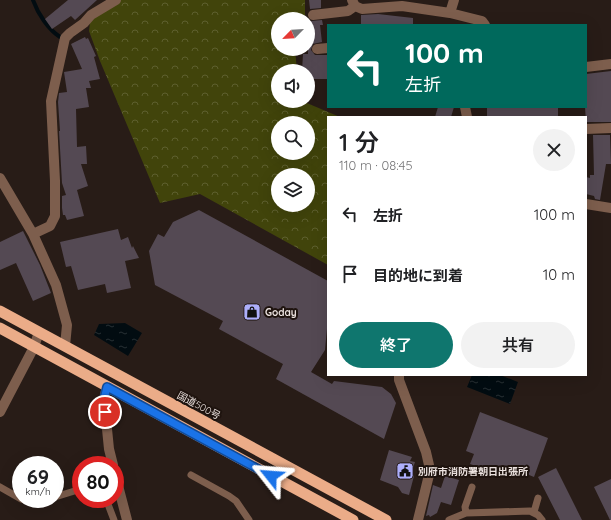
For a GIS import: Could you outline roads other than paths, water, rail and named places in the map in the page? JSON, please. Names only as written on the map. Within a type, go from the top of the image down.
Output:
[{"type":"highway","name":"国道500号","points":[[0,311],[386,520]]},
{"type":"highway","points":[[0,328],[353,520]]},
{"type":"street","points":[[33,234],[50,226],[55,216],[55,181],[51,101],[65,38],[84,23],[91,15],[116,0]]},
{"type":"street","points":[[450,13],[454,0]]},
{"type":"street","points":[[315,15],[348,12],[354,3],[362,9],[402,6],[450,13],[482,21],[484,24]]},
{"type":"street","points":[[317,49],[327,48]]},
{"type":"street","points":[[587,67],[611,64]]},
{"type":"street","points":[[587,129],[611,128]]},
{"type":"street","points":[[0,178],[33,234],[51,272],[60,297],[67,325],[65,346]]},
{"type":"street","points":[[587,204],[611,208]]},
{"type":"street","points":[[0,412],[34,347],[39,332]]},
{"type":"street","points":[[399,376],[399,380],[426,452],[429,465],[429,475],[418,520]]},
{"type":"street","points":[[107,387],[104,399],[111,456]]},
{"type":"street","points":[[124,508],[127,520]]},
{"type":"lane","points":[[191,475],[236,501],[249,520]]},
{"type":"lane","points":[[0,487],[12,494]]},
{"type":"lane","points":[[466,513],[465,507],[472,487]]},
{"type":"lane","points":[[534,512],[538,498]]},
{"type":"lane","points":[[109,508],[114,520]]},
{"type":"lane","points":[[449,520],[466,513],[530,511],[534,512],[542,520]]},
{"type":"water","points":[[125,323],[142,333],[128,356],[94,335],[99,324]]},
{"type":"water","points":[[472,376],[503,376],[518,382],[510,404],[467,387]]},
{"type":"waterway","points":[[33,0],[44,21],[51,30],[60,37]]},
{"type":"place","name":"Goday","points":[[252,312]]},
{"type":"place","name":"別府市消防署朝日出張所","points":[[405,471]]}]
